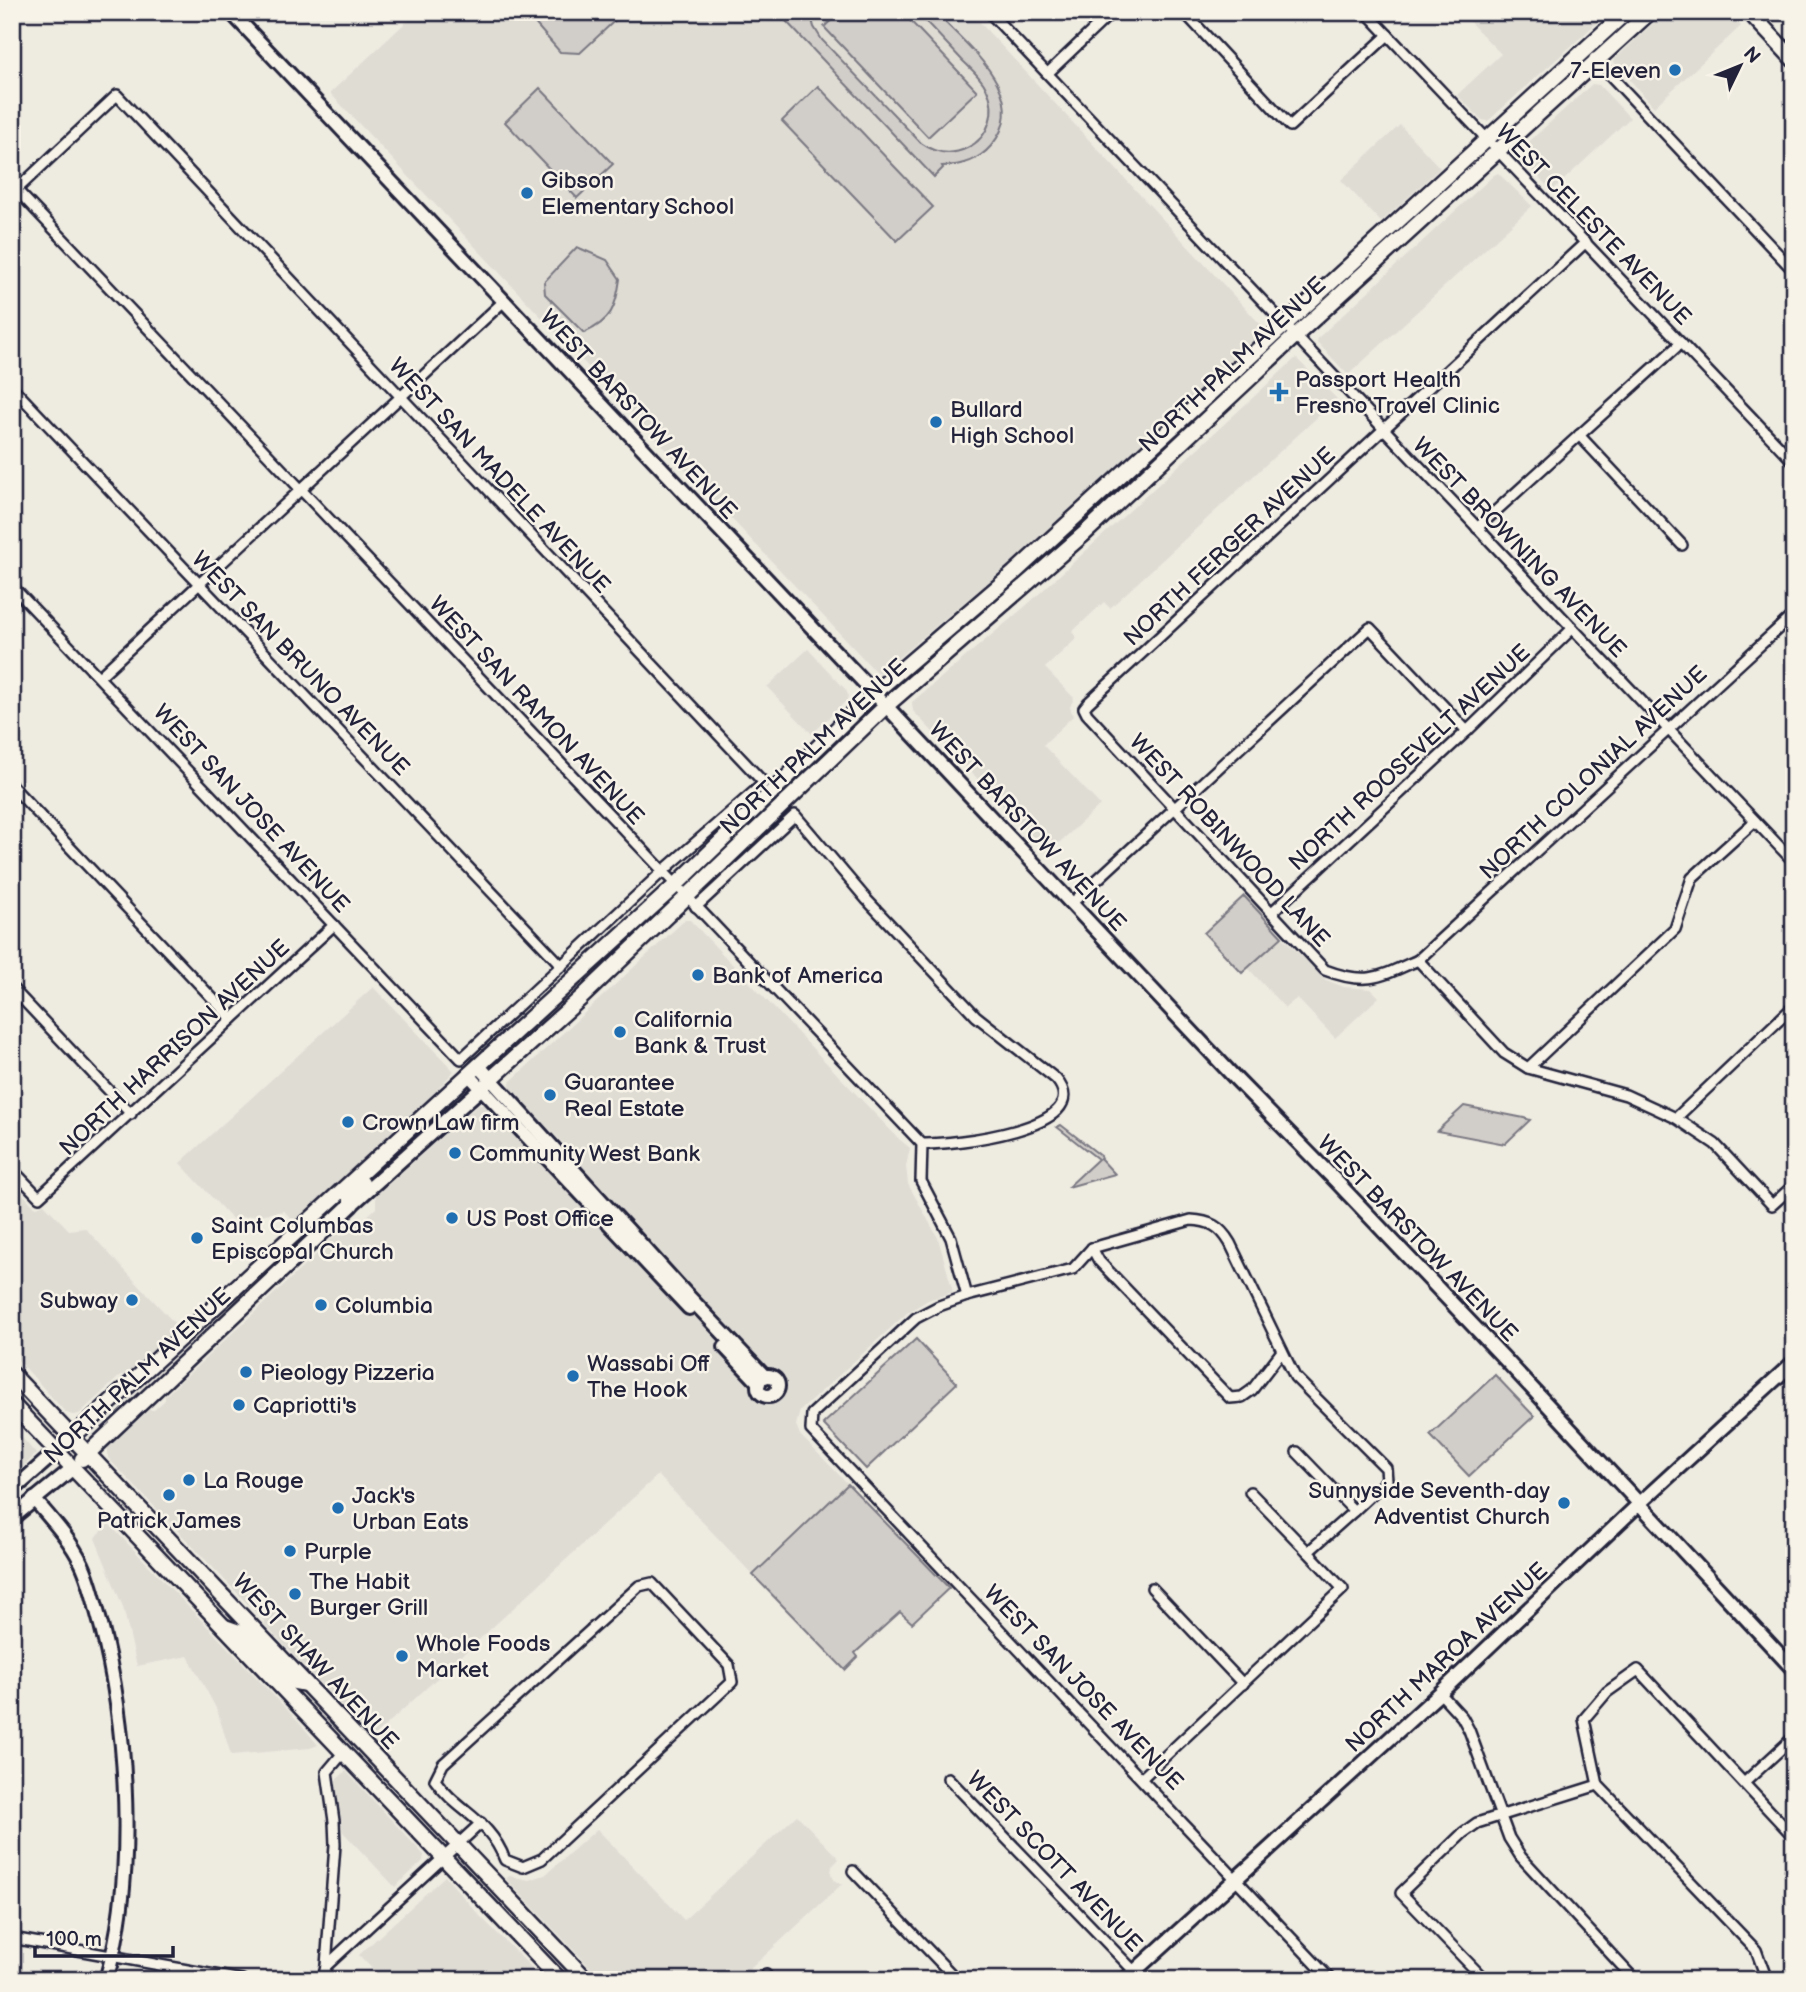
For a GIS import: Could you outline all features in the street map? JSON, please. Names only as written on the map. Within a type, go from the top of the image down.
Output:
[{"type":"main road","name":"NORTH PALM AVENUE","points":[[57,1451],[676,885],[874,693],[1014,573],[1626,12]]},
{"type":"main road","name":"NORTH PALM AVENUE","points":[[486,1084],[691,902],[886,706],[1114,506],[1295,336],[1650,12]]},
{"type":"main road","points":[[1749,12],[1794,60]]},
{"type":"main road","points":[[351,1205],[354,1190],[413,1134],[434,1105]]},
{"type":"main road","name":"NORTH PALM AVENUE","points":[[73,1468],[351,1205]]},
{"type":"main road","name":"WEST SHAW AVENUE","points":[[12,1374],[587,1980]]},
{"type":"main road","name":"WEST SHAW AVENUE","points":[[12,1404],[560,1980]]},
{"type":"main road","points":[[224,1627],[245,1634],[290,1681],[306,1684]]},
{"type":"street","name":"WEST BARSTOW AVENUE","points":[[231,12],[1237,1080],[1640,1503],[1794,1670]]},
{"type":"street","name":"WEST BROWNING AVENUE","points":[[989,12],[1794,862]]},
{"type":"street","points":[[1048,73],[1112,12]]},
{"type":"street","points":[[1184,12],[1290,126],[1388,35]]},
{"type":"street","name":"WEST CELESTE AVENUE","points":[[1366,12],[1794,462]]},
{"type":"street","points":[[1586,49],[1794,271]]},
{"type":"street","name":"WEST SAN MADELE AVENUE","points":[[14,190],[117,96],[764,783],[663,871]]},
{"type":"street","name":"WEST SAN RAMON AVENUE","points":[[14,190],[922,1144]]},
{"type":"street","name":"NORTH FERGER AVENUE","points":[[1084,708],[1586,242]]},
{"type":"street","points":[[99,677],[504,301]]},
{"type":"street","points":[[1477,528],[1681,343]]},
{"type":"street","name":"WEST SAN BRUNO AVENUE","points":[[12,387],[562,966]]},
{"type":"street","points":[[1579,435],[1682,545]]},
{"type":"street","points":[[1102,493],[1114,506]]},
{"type":"street","name":"WEST SAN JOSE AVENUE","points":[[12,586],[461,1059],[562,966]]},
{"type":"street","name":"NORTH COLONIAL AVENUE","points":[[1418,960],[1794,614]]},
{"type":"street","points":[[1072,903],[1370,628],[1467,731]]},
{"type":"street","name":"NORTH ROOSEVELT AVENUE","points":[[1272,912],[1467,731],[1572,629]]},
{"type":"street","name":"WEST ROBINWOOD LANE","points":[[1084,708],[1087,715],[1325,970],[1349,979],[1379,978],[1418,960]]},
{"type":"street","points":[[12,786],[232,1019]]},
{"type":"street","points":[[691,902],[796,815],[867,900],[976,1016],[1056,1079],[1063,1091],[1062,1106],[1057,1111],[1019,1129],[987,1138],[922,1144],[921,1181],[951,1238],[967,1296],[1073,1269],[1092,1248],[1191,1220],[1206,1221],[1222,1229],[1295,1377],[1386,1468],[1387,1480],[1308,1552]]},
{"type":"street","points":[[1528,1068],[1675,929],[1692,878],[1755,821]]},
{"type":"street","points":[[562,966],[663,871]]},
{"type":"street","name":"NORTH HARRISON AVENUE","points":[[12,1169],[39,1197],[334,925]]},
{"type":"street","points":[[1418,960],[1504,1053],[1528,1068],[1626,1095],[1676,1118],[1715,1144],[1772,1205],[1794,1185]]},
{"type":"street","points":[[12,988],[131,1114]]},
{"type":"street","points":[[1676,1118],[1794,1006]]},
{"type":"street","points":[[473,1070],[600,1197],[762,1380]]},
{"type":"street","name":"NORTH PALM AVENUE","points":[[351,1205],[486,1084]]},
{"type":"street","points":[[1092,1248],[1099,1261],[1230,1398],[1242,1397],[1252,1390],[1282,1351]]},
{"type":"street","name":"WEST SAN JOSE AVENUE","points":[[967,1296],[916,1318],[812,1414],[811,1430],[1331,1980]]},
{"type":"street","name":"NORTH MAROA AVENUE","points":[[1130,1975],[1440,1693],[1640,1503],[1794,1363]]},
{"type":"street","name":"NORTH PALM AVENUE","points":[[12,1492],[57,1451]]},
{"type":"street","points":[[1297,1452],[1354,1511]]},
{"type":"street","name":"NORTH PALM AVENUE","points":[[12,1518],[73,1468]]},
{"type":"street","points":[[1142,1778],[1343,1590],[1250,1492]]},
{"type":"street","points":[[34,1499],[69,1542],[82,1564],[107,1648],[115,1692],[121,1738],[126,1853],[113,1956],[106,1980]]},
{"type":"street","points":[[653,1583],[729,1665],[732,1682],[541,1859],[523,1867],[505,1860],[498,1841],[481,1823],[446,1796],[435,1780],[443,1764],[639,1586],[653,1583]]},
{"type":"street","points":[[1153,1588],[1242,1684]]},
{"type":"street","points":[[1767,1980],[1756,1950],[1598,1785],[1584,1719],[1607,1692],[1638,1670],[1794,1837]]},
{"type":"street","points":[[1440,1693],[1462,1717],[1469,1730],[1509,1838],[1521,1857],[1636,1980]]},
{"type":"street","points":[[1744,1783],[1794,1737]]},
{"type":"street","points":[[323,1980],[335,1845],[327,1772],[343,1753]]},
{"type":"street","name":"WEST SCOTT AVENUE","points":[[948,1778],[1130,1975]]},
{"type":"street","points":[[1485,1980],[1401,1893],[1463,1833],[1478,1823],[1598,1785]]},
{"type":"street","points":[[326,1966],[481,1823]]},
{"type":"street","points":[[853,1871],[957,1980]]},
{"type":"street","points":[[12,1938],[242,1980]]},
{"type":"shaded area","name":"Bullard High School","points":[[417,12],[970,12],[1261,325],[1260,334],[1023,553],[877,673],[330,93]]},
{"type":"shaded area","points":[[525,12],[624,12],[580,53],[560,52]]},
{"type":"shaded area","points":[[793,12],[810,12],[814,27],[822,40],[921,143],[937,151],[949,153],[967,148],[981,138],[989,122],[991,105],[990,96],[981,80],[917,12],[935,12],[978,56],[1001,91],[1005,109],[1002,127],[991,146],[969,162],[942,166],[934,177],[785,20]]},
{"type":"shaded area","points":[[840,12],[902,12],[977,91],[928,137],[824,27]]},
{"type":"shaded area","points":[[1460,12],[1609,12],[1488,121],[1482,120],[1457,95],[1501,54]]},
{"type":"shaded area","points":[[1665,12],[1728,12],[1741,26],[1654,107],[1614,62]]},
{"type":"shaded area","points":[[1592,84],[1599,85],[1630,118],[1552,191],[1520,157],[1520,150]]},
{"type":"shaded area","points":[[818,86],[933,207],[897,241],[782,121]]},
{"type":"shaded area","points":[[540,88],[613,164],[577,198],[505,122]]},
{"type":"shaded area","points":[[1400,125],[1440,168],[1381,222],[1341,180]]},
{"type":"shaded area","points":[[1498,173],[1532,206],[1348,375],[1317,342],[1318,338]]},
{"type":"shaded area","points":[[577,247],[607,260],[620,279],[611,312],[600,324],[584,333],[545,294],[544,282]]},
{"type":"shaded area","points":[[1296,358],[1337,399],[1110,608],[1104,602],[1072,632],[1077,638],[1045,668],[1074,698],[1070,707],[1073,716],[1043,745],[1100,805],[1048,853],[913,711],[912,702],[1028,604]]},
{"type":"shaded area","points":[[808,649],[848,695],[847,700],[812,734],[767,687]]},
{"type":"shaded area","points":[[1244,896],[1282,937],[1242,973],[1204,933]]},
{"type":"shaded area","points":[[685,920],[690,920],[910,1148],[906,1166],[908,1184],[938,1238],[953,1292],[928,1300],[907,1313],[800,1411],[796,1425],[800,1435],[848,1484],[753,1575],[658,1475],[372,1738],[108,1458],[108,1447],[149,1410],[154,1410],[165,1400],[165,1396],[348,1222],[360,1223],[376,1208],[376,1195],[479,1104],[489,1105],[566,1187],[577,1158],[510,1088],[510,1082]]},
{"type":"shaded area","points":[[1282,937],[1326,980],[1344,987],[1371,989],[1379,997],[1335,1038],[1297,998],[1285,1008],[1248,968]]},
{"type":"shaded area","points":[[373,987],[454,1071],[425,1103],[296,1223],[284,1211],[232,1219],[180,1163]]},
{"type":"shaded area","points":[[1464,1106],[1530,1120],[1505,1144],[1437,1131]]},
{"type":"shaded area","points":[[1061,1125],[1101,1156],[1115,1174],[1068,1187],[1098,1159],[1057,1127]]},
{"type":"shaded area","points":[[12,1183],[33,1205],[37,1207],[44,1204],[69,1230],[85,1228],[180,1329],[139,1368],[120,1376],[79,1414],[66,1413],[12,1353]]},
{"type":"shaded area","points":[[916,1339],[957,1383],[866,1469],[823,1424]]},
{"type":"shaded area","points":[[1495,1375],[1534,1416],[1469,1476],[1430,1435]]},
{"type":"shaded area","points":[[12,1426],[36,1454],[12,1478]]},
{"type":"shaded area","points":[[848,1484],[949,1588],[912,1623],[900,1612],[855,1653],[858,1657],[845,1670],[753,1575]]},
{"type":"shaded area","points":[[109,1524],[318,1745],[231,1755],[217,1710],[188,1656],[137,1666],[123,1607],[95,1538]]},
{"type":"shaded area","points":[[346,1771],[424,1855],[423,1861],[395,1887],[343,1832],[335,1781]]},
{"type":"shaded area","points":[[797,1815],[839,1859],[832,1866],[831,1874],[835,1881],[842,1884],[748,1971],[756,1980],[602,1980],[506,1879],[509,1876],[529,1880],[545,1875],[597,1829],[684,1920]]},
{"type":"shaded area","points":[[445,1876],[478,1914],[544,1980],[383,1980],[359,1955]]},
{"type":"place","name":"7-Eleven","points":[[1675,70]]},
{"type":"place","name":"Gibson Elementary School","points":[[527,193]]},
{"type":"place","name":"Passport Health Fresno Travel Clinic","points":[[1279,392]]},
{"type":"place","name":"Bullard High School","points":[[936,422]]},
{"type":"place","name":"Bank of America","points":[[698,975]]},
{"type":"place","name":"California Bank & Trust","points":[[620,1032]]},
{"type":"place","name":"Guarantee Real Estate","points":[[550,1095]]},
{"type":"place","name":"Crown Law firm","points":[[348,1122]]},
{"type":"place","name":"Community West Bank","points":[[455,1153]]},
{"type":"place","name":"US Post Office","points":[[452,1218]]},
{"type":"place","name":"Saint Columbas Episcopal Church","points":[[197,1238]]},
{"type":"place","name":"Subway","points":[[132,1300]]},
{"type":"place","name":"Columbia","points":[[321,1305]]},
{"type":"place","name":"Pieology Pizzeria","points":[[246,1372]]},
{"type":"place","name":"Wassabi Off The Hook","points":[[573,1376]]},
{"type":"place","name":"Capriotti's","points":[[239,1405]]},
{"type":"place","name":"La Rouge","points":[[189,1480]]},
{"type":"place","name":"Patrick James","points":[[169,1495]]},
{"type":"place","name":"Sunnyside Seventh-day Adventist Church","points":[[1564,1503]]},
{"type":"place","name":"Jack's Urban Eats","points":[[338,1508]]},
{"type":"place","name":"Purple","points":[[290,1551]]},
{"type":"place","name":"The Habit Burger Grill","points":[[295,1594]]},
{"type":"place","name":"Whole Foods Market","points":[[402,1656]]}]
